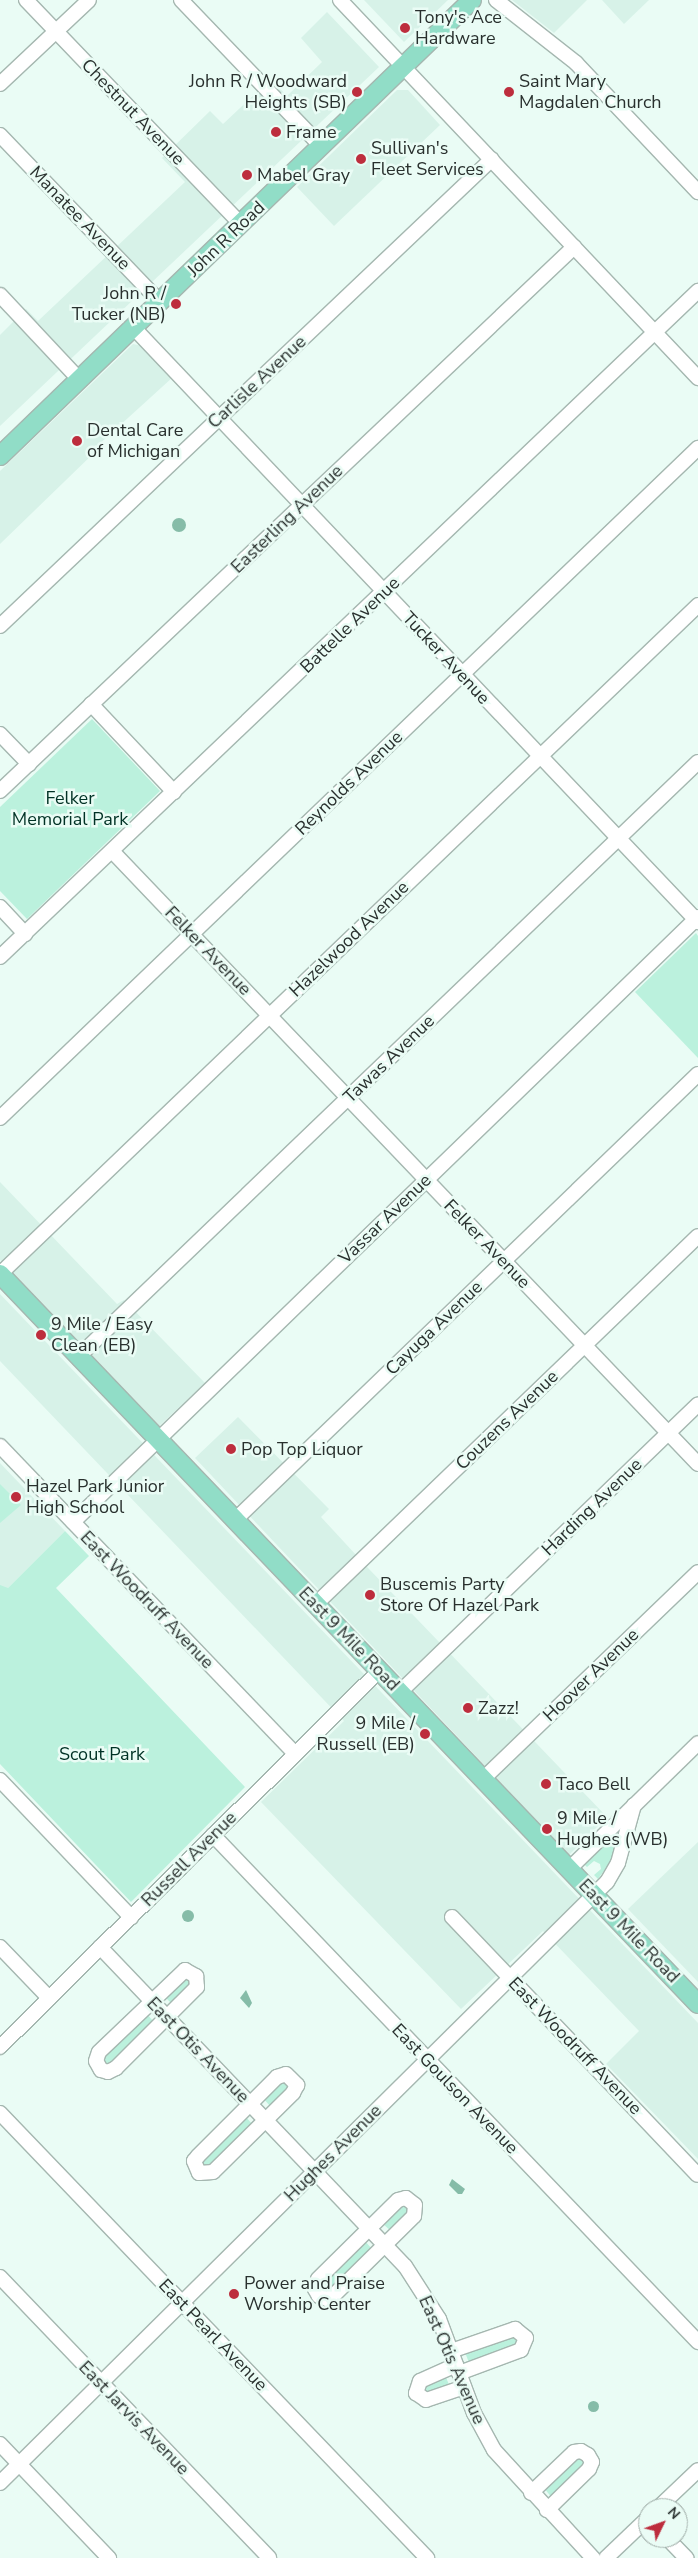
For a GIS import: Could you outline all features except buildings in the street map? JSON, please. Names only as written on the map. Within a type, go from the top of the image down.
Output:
[{"type":"main road","name":"John R Road","points":[[0,456],[472,0]]},
{"type":"main road","name":"East 9 Mile Road","points":[[0,1274],[698,2004]]},
{"type":"street","name":"Chestnut Avenue","points":[[26,0],[241,224]]},
{"type":"street","points":[[0,84],[89,0]]},
{"type":"street","points":[[181,0],[321,146]]},
{"type":"street","points":[[340,0],[698,378]]},
{"type":"street","points":[[496,0],[576,63],[698,192]]},
{"type":"street","name":"Manatee Avenue","points":[[0,134],[160,302]]},
{"type":"street","name":"Carlisle Avenue","points":[[0,626],[492,159]]},
{"type":"street","name":"Easterling Avenue","points":[[0,791],[574,246]]},
{"type":"street","name":"Battelle Avenue","points":[[0,957],[698,291]]},
{"type":"street","points":[[0,296],[79,379]]},
{"type":"street","name":"Tucker Avenue","points":[[133,327],[461,675],[697,920]]},
{"type":"street","name":"Reynolds Avenue","points":[[0,1118],[698,448]]},
{"type":"street","name":"Hazelwood Avenue","points":[[0,1274],[698,605]]},
{"type":"street","points":[[91,704],[174,792]]},
{"type":"street","points":[[0,734],[29,764]]},
{"type":"street","name":"Tawas Avenue","points":[[79,1356],[698,762]]},
{"type":"street","name":"Felker Avenue","points":[[112,851],[698,1464]]},
{"type":"street","points":[[0,907],[25,934]]},
{"type":"street","name":"Vassar Avenue","points":[[73,1522],[697,920]]},
{"type":"street","name":"Cayuga Avenue","points":[[235,1520],[698,1074]]},
{"type":"street","name":"Couzens Avenue","points":[[316,1604],[698,1236]]},
{"type":"street","name":"Harding Avenue","points":[[400,1692],[698,1404]]},
{"type":"street","name":"East Woodruff Avenue","points":[[0,1446],[295,1754]]},
{"type":"street","name":"Hoover Avenue","points":[[483,1779],[698,1572]]},
{"type":"street","name":"Russell Avenue","points":[[0,2046],[379,1671]]},
{"type":"street","points":[[569,1869],[698,1743]]},
{"type":"street","points":[[0,1780],[131,1917]]},
{"type":"street","name":"Hughes Avenue","points":[[0,2483],[610,1878],[618,1862],[634,1805]]},
{"type":"street","name":"East Goulson Avenue","points":[[213,1835],[698,2342]]},
{"type":"street","name":"East Woodruff Avenue","points":[[452,1917],[698,2175]]},
{"type":"street","points":[[0,1947],[49,1998]]},
{"type":"street","name":"East Otis Avenue","points":[[100,1947],[386,2244],[414,2277],[431,2305],[464,2387],[494,2450],[593,2558]]},
{"type":"street","points":[[185,1970],[196,1976],[197,1987],[167,2017],[113,2071],[101,2070],[96,2061],[99,2052],[180,1972],[185,1970]]},
{"type":"street","points":[[282,2074],[295,2080],[296,2090],[266,2120],[213,2172],[199,2173],[194,2161],[250,2104],[282,2074]]},
{"type":"street","name":"East Pearl Avenue","points":[[0,2113],[427,2558]]},
{"type":"street","points":[[406,2198],[412,2202],[416,2209],[414,2216],[386,2244],[334,2295],[327,2299],[319,2296],[314,2289],[318,2279],[398,2200],[406,2198]]},
{"type":"street","name":"East Jarvis Avenue","points":[[0,2277],[269,2558]]},
{"type":"street","points":[[451,2351],[516,2329],[526,2338],[520,2350],[420,2381],[416,2393],[426,2400],[464,2387]]},
{"type":"street","points":[[0,2444],[109,2558]]},
{"type":"street","points":[[532,2493],[574,2452],[581,2451],[588,2454],[592,2462],[590,2469],[547,2510]]},
{"type":"street","points":[[669,2498],[698,2470]]},
{"type":"street","points":[[606,2558],[638,2528]]},
{"type":"street","points":[[676,2548],[686,2558]]},
{"type":"shaded area","name":"Tony's Ace Hardware","points":[[364,0],[448,0],[404,42]]},
{"type":"shaded area","points":[[512,0],[587,0],[554,33]]},
{"type":"shaded area","points":[[602,0],[649,0],[624,24]]},
{"type":"shaded area","points":[[327,12],[379,67],[0,426],[0,335],[26,309],[38,321],[185,182],[162,158],[210,111],[223,124],[271,79],[287,96],[322,62],[301,38]]},
{"type":"shaded area","points":[[397,90],[408,90],[440,125],[334,226],[297,187]]},
{"type":"shaded area","points":[[133,344],[142,346],[173,377],[95,448],[97,450],[0,544],[0,471]]},
{"type":"shaded area","points":[[179,518],[184,520],[186,525],[184,530],[179,532],[174,530],[172,525],[174,520]]},
{"type":"shaded area","points":[[0,1182],[117,1304],[124,1300],[205,1383],[159,1426],[0,1260]]},
{"type":"shaded area","points":[[0,1294],[698,2023],[698,2159],[606,2064],[639,2031],[543,1931],[461,2009],[261,1802],[344,1721],[0,1361]]},
{"type":"shaded area","points":[[238,1417],[329,1509],[321,1517],[607,1817],[569,1855],[195,1458]]},
{"type":"shaded area","name":"Hazel Park Junior High School","points":[[0,1463],[65,1531],[0,1596]]},
{"type":"shaded area","points":[[698,1842],[698,1982],[628,1909]]},
{"type":"shaded area","points":[[188,1910],[194,1916],[188,1922],[182,1916]]},
{"type":"shaded area","points":[[246,1990],[252,2003],[249,2008],[240,1998]]},
{"type":"shaded area","points":[[452,2179],[465,2189],[462,2194],[458,2194],[449,2185]]},
{"type":"shaded area","points":[[593,2400],[599,2406],[593,2412],[587,2406]]},
{"type":"green space","name":"Felker Memorial Park","points":[[92,719],[160,791],[27,919],[0,891],[0,807]]},
{"type":"green space","points":[[696,933],[698,936],[698,1058],[635,992]]},
{"type":"green space","points":[[0,1484],[21,1505],[0,1523]]},
{"type":"green space","name":"Scout Park","points":[[65,1531],[89,1556],[56,1588],[245,1787],[131,1902],[0,1764],[0,1585],[8,1588]]},
{"type":"green space","points":[[614,1834],[619,1837],[612,1860],[598,1879],[594,1875],[601,1869],[600,1864],[594,1861],[587,1867],[584,1864]]},
{"type":"green space","points":[[185,1976],[193,1983],[171,2003],[165,1997]]},
{"type":"green space","points":[[146,2013],[154,2022],[112,2065],[105,2066],[102,2058]]},
{"type":"green space","points":[[281,2080],[291,2086],[270,2106],[263,2098]]},
{"type":"green space","points":[[245,2116],[253,2125],[211,2168],[204,2169],[201,2161]]},
{"type":"green space","points":[[402,2203],[410,2210],[391,2231],[383,2224]]},
{"type":"green space","points":[[364,2240],[372,2249],[326,2294],[319,2285]]},
{"type":"green space","points":[[516,2335],[520,2344],[469,2363],[465,2352]]},
{"type":"green space","points":[[445,2375],[450,2387],[426,2395],[421,2385]]},
{"type":"green space","points":[[580,2456],[586,2464],[552,2498],[544,2488]]},
{"type":"place","name":"Tony's Ace Hardware","points":[[405,28]]},
{"type":"place","name":"John R / Woodward Heights (SB)","points":[[357,92]]},
{"type":"place","name":"Saint Mary Magdalen Church","points":[[509,92]]},
{"type":"place","name":"Frame","points":[[276,132]]},
{"type":"place","name":"Sullivan's Fleet Services","points":[[361,159]]},
{"type":"place","name":"Mabel Gray","points":[[247,175]]},
{"type":"place","name":"John R / Tucker (NB)","points":[[176,304]]},
{"type":"place","name":"Dental Care of Michigan","points":[[77,441]]},
{"type":"place","name":"9 Mile / Easy Clean (EB)","points":[[41,1335]]},
{"type":"place","name":"Pop Top Liquor","points":[[231,1449]]},
{"type":"place","name":"Hazel Park Junior High School","points":[[16,1497]]},
{"type":"place","name":"Buscemis Party Store Of Hazel Park","points":[[370,1595]]},
{"type":"place","name":"Zazz!","points":[[468,1708]]},
{"type":"place","name":"9 Mile / Russell (EB)","points":[[425,1734]]},
{"type":"place","name":"Taco Bell","points":[[546,1784]]},
{"type":"place","name":"9 Mile / Hughes (WB)","points":[[547,1829]]},
{"type":"place","name":"Power and Praise Worship Center","points":[[234,2294]]}]
